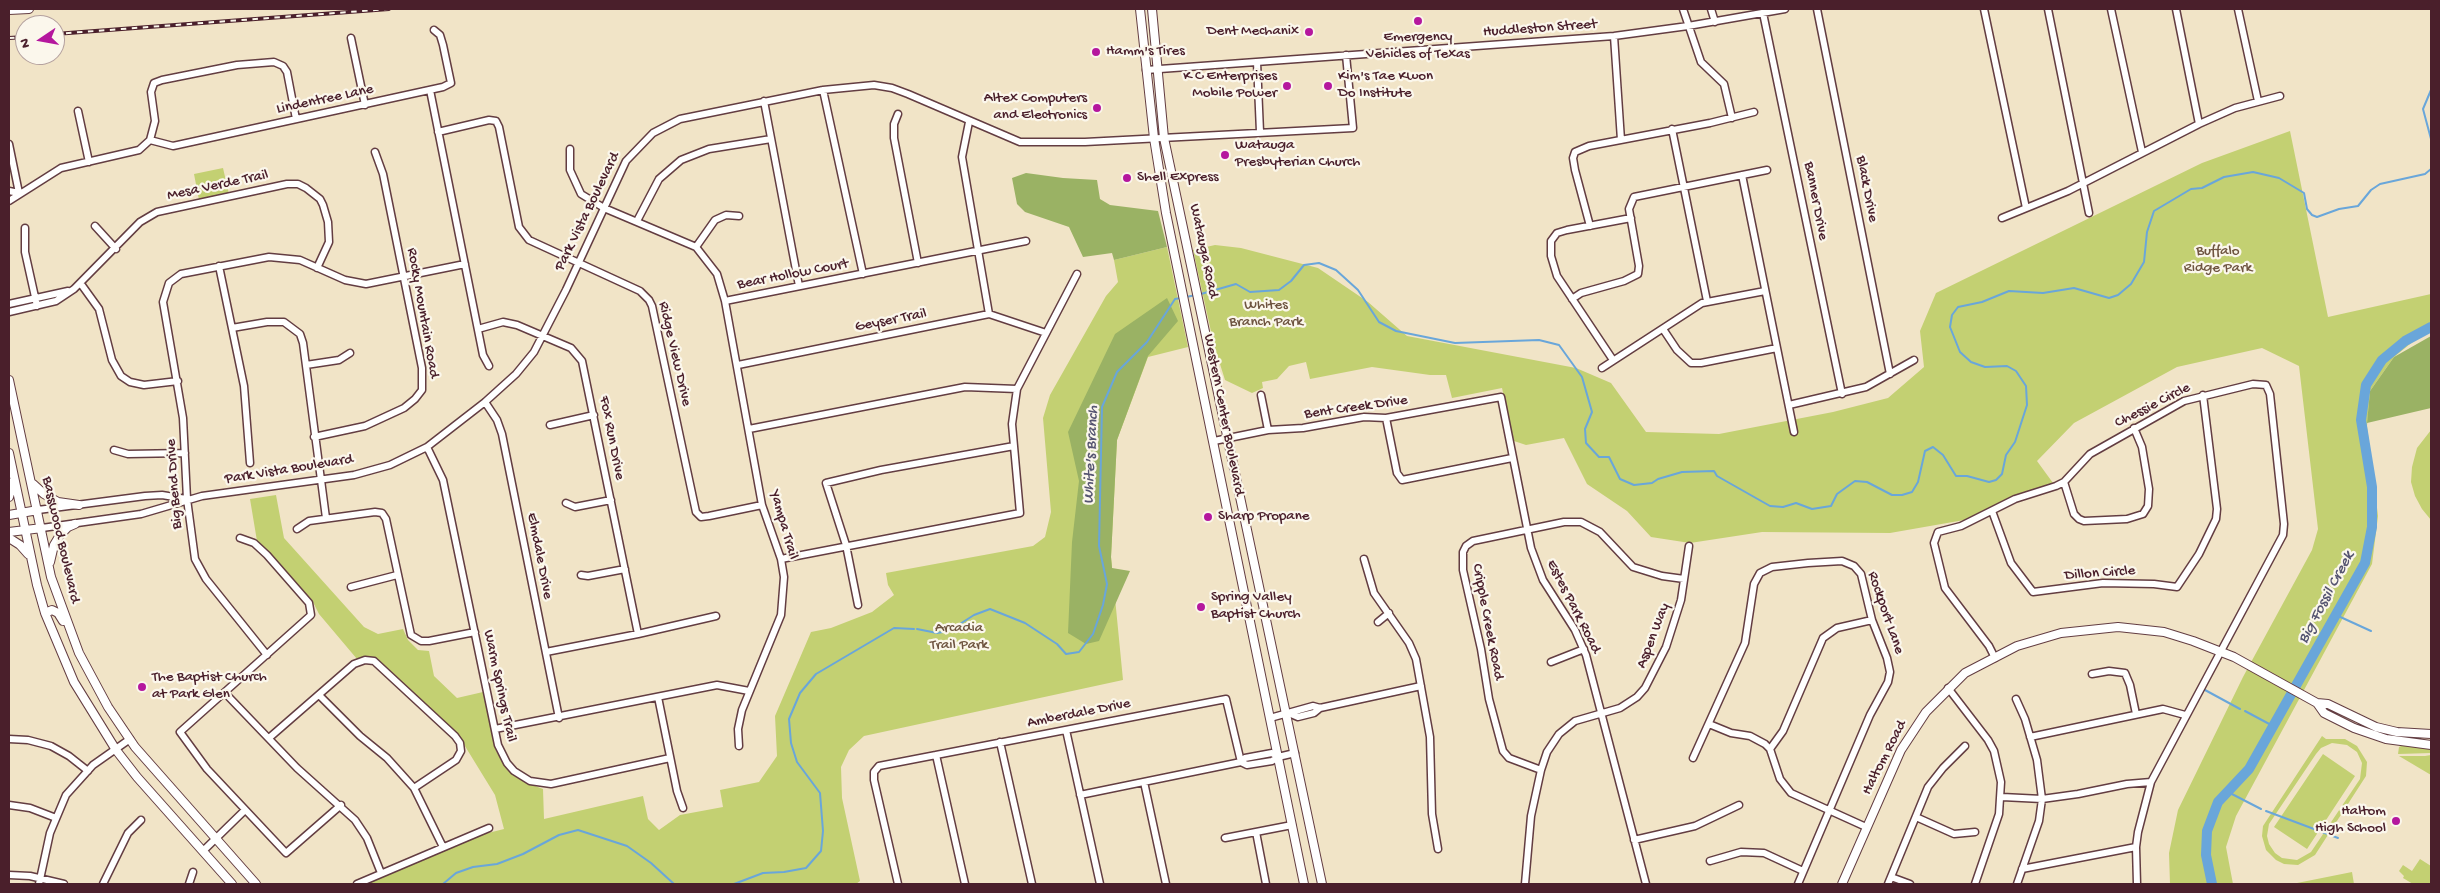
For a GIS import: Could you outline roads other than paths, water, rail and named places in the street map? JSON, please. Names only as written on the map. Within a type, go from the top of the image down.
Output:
[{"type":"main road","points":[[9,10],[29,9]]},
{"type":"main road","name":"Western Center Boulevard","points":[[1140,9],[1154,138],[1175,253],[1304,884]]},
{"type":"main road","name":"Watauga Road","points":[[1152,9],[1164,138],[1229,438]]},
{"type":"main road","name":"Basswood Boulevard","points":[[9,380],[11,399],[33,484],[50,569],[65,618],[79,653],[108,707],[130,739],[256,884]]},
{"type":"main road","points":[[1205,398],[1220,395]]},
{"type":"main road","name":"Western Center Boulevard","points":[[1229,438],[1289,714],[1295,753],[1322,884]]},
{"type":"main road","name":"Basswood Boulevard","points":[[9,453],[30,557],[45,613],[74,682],[116,750],[143,784],[232,884]]},
{"type":"main road","points":[[9,497],[14,477]]},
{"type":"main road","points":[[33,484],[44,494],[58,502],[79,505]]},
{"type":"main road","name":"Park Vista Boulevard","points":[[9,515],[38,510]]},
{"type":"main road","points":[[50,569],[54,545],[68,528],[75,524]]},
{"type":"main road","name":"Park Vista Boulevard","points":[[9,532],[42,528]]},
{"type":"main road","points":[[9,538],[20,545],[30,557]]},
{"type":"main road","points":[[45,613],[52,610],[58,613],[70,641],[79,653]]},
{"type":"main road","name":"Haltom Road","points":[[1842,884],[1866,827],[1909,736],[1948,688],[1966,673],[2017,646],[2042,638],[2079,629],[2107,627],[2164,632],[2221,650],[2317,703],[2328,704],[2356,719],[2393,731],[2431,734]]},
{"type":"main road","name":"Haltom Road","points":[[2317,703],[2324,713],[2354,728],[2394,741],[2431,744]]},
{"type":"main road","points":[[2393,731],[2394,741]]},
{"type":"street","points":[[1683,9],[1702,62],[1724,84],[1732,118]]},
{"type":"street","points":[[1711,9],[1715,22]]},
{"type":"street","name":"Huddleston Street","points":[[1146,70],[1614,36],[1715,22],[1785,9]]},
{"type":"street","name":"Black Drive","points":[[1817,9],[1890,374]]},
{"type":"street","points":[[1984,9],[2026,208]]},
{"type":"street","points":[[2048,9],[2089,213]]},
{"type":"street","points":[[2111,9],[2142,152]]},
{"type":"street","points":[[2176,9],[2199,124]]},
{"type":"street","points":[[2238,9],[2258,101]]},
{"type":"street","name":"Banner Drive","points":[[1763,13],[1842,394]]},
{"type":"street","name":"Lindentree Lane","points":[[150,140],[173,146],[365,105],[430,90],[451,83],[440,35],[434,30]]},
{"type":"street","points":[[1614,36],[1621,140]]},
{"type":"street","points":[[351,38],[365,105]]},
{"type":"street","name":"Park Vista Boulevard","points":[[42,528],[141,514],[187,499],[354,475],[390,464],[427,447],[485,402],[516,374],[534,352],[566,290],[626,162],[633,152],[664,126],[690,116],[853,85],[892,88],[1020,142],[1048,143],[1353,128],[1346,55]]},
{"type":"street","points":[[9,201],[61,168],[138,150],[150,140],[155,121],[151,92],[154,84],[162,80],[237,65],[274,62],[283,66],[287,72],[296,119]]},
{"type":"street","points":[[1257,62],[1260,132]]},
{"type":"street","points":[[430,90],[483,355],[489,366]]},
{"type":"street","points":[[823,90],[863,274]]},
{"type":"street","points":[[2002,218],[2083,183],[2142,152],[2235,108],[2280,96]]},
{"type":"street","points":[[764,101],[799,286]]},
{"type":"street","points":[[78,111],[89,162]]},
{"type":"street","points":[[1590,226],[1575,170],[1573,155],[1589,146],[1754,112]]},
{"type":"street","points":[[898,114],[894,124],[894,138],[918,263]]},
{"type":"street","name":"Ridge View Drive","points":[[438,132],[489,120],[496,122],[499,127],[519,227],[529,240],[640,291],[652,306],[696,512],[701,517],[762,505]]},
{"type":"street","points":[[970,122],[962,157],[988,314]]},
{"type":"street","points":[[1672,129],[1707,301]]},
{"type":"street","points":[[637,221],[658,179],[681,160],[709,149],[771,139]]},
{"type":"street","points":[[9,144],[19,193]]},
{"type":"street","name":"Bear Hollow Court","points":[[570,149],[570,170],[581,194],[604,208],[696,247],[717,274],[726,305],[799,286],[1026,241]]},
{"type":"street","name":"Rocky Mountain Road","points":[[314,437],[365,426],[404,408],[422,390],[422,368],[383,174],[375,152]]},
{"type":"street","points":[[1572,299],[1581,293],[1624,281],[1638,274],[1639,266],[1628,209],[1634,198],[1767,170]]},
{"type":"street","points":[[1742,175],[1794,432]]},
{"type":"street","name":"Mesa Verde Trail","points":[[9,312],[56,301],[74,290],[144,219],[158,212],[259,189],[298,184],[320,199],[328,222],[328,247],[317,268]]},
{"type":"street","points":[[9,191],[19,193]]},
{"type":"street","points":[[696,247],[715,220],[726,215],[739,216]]},
{"type":"street","points":[[1613,360],[1556,276],[1551,256],[1550,241],[1557,233],[1631,218]]},
{"type":"street","points":[[95,226],[116,248]]},
{"type":"street","points":[[25,228],[25,252],[37,306]]},
{"type":"street","points":[[250,463],[244,386],[219,266],[277,257],[300,260],[354,283],[380,282],[465,264]]},
{"type":"street","name":"Big Bend Drive","points":[[219,266],[180,274],[172,278],[166,288],[163,302],[178,381],[185,453],[187,499],[193,548],[199,569],[223,602],[267,655]]},
{"type":"street","points":[[781,559],[1020,513],[1012,424],[1017,389],[1077,274]]},
{"type":"street","points":[[81,284],[99,309],[112,360],[121,376],[130,382],[144,386],[178,381]]},
{"type":"street","name":"Mesa Verde Trail","points":[[9,304],[74,290]]},
{"type":"street","points":[[1602,368],[1707,301],[1765,291]]},
{"type":"street","name":"Yampa Trail","points":[[726,305],[762,505],[781,559],[784,577],[781,615],[748,691],[739,723],[739,746]]},
{"type":"street","name":"Geyser Trail","points":[[738,365],[988,314],[1046,333]]},
{"type":"street","points":[[232,328],[275,321],[290,324],[300,334],[306,365],[326,518]]},
{"type":"street","name":"Fox Run Drive","points":[[478,329],[509,322],[571,348],[582,361],[638,634]]},
{"type":"street","points":[[1663,328],[1677,350],[1691,363],[1701,363],[1777,348]]},
{"type":"street","points":[[306,365],[338,360],[350,353]]},
{"type":"street","points":[[1789,405],[1866,387],[1914,360]]},
{"type":"street","name":"Chessie Circle","points":[[1995,658],[1989,646],[1945,588],[1934,542],[1938,532],[1961,526],[2015,499],[2064,482],[2090,454],[2184,401],[2204,394],[2253,384],[2262,383],[2268,387],[2284,524],[2283,535],[2185,715],[2151,782],[2144,802],[2136,847],[2137,884]]},
{"type":"street","points":[[749,429],[965,387],[1017,389]]},
{"type":"street","name":"Dillon Circle","points":[[1992,511],[2011,563],[2033,592],[2104,583],[2154,584],[2177,587],[2199,554],[2216,519],[2217,509],[2204,394]]},
{"type":"street","points":[[1261,395],[1268,430]]},
{"type":"street","name":"Bent Creek Drive","points":[[1214,441],[1268,430],[1302,428],[1364,417],[1386,418],[1501,397]]},
{"type":"street","name":"Estes Park Road","points":[[1501,397],[1527,530],[1542,580],[1584,649],[1646,884]]},
{"type":"street","name":"Elmdale Drive","points":[[485,402],[497,420],[502,434],[559,718]]},
{"type":"street","points":[[550,425],[594,415]]},
{"type":"street","points":[[1386,418],[1397,473],[1402,480],[1512,458]]},
{"type":"street","points":[[2064,482],[2074,514],[2079,519],[2084,521],[2127,519],[2143,514],[2148,506],[2149,489],[2142,447],[2134,428]]},
{"type":"street","points":[[858,605],[846,545],[826,483],[881,470],[1014,446]]},
{"type":"street","name":"Warm Springs Trail","points":[[427,447],[444,480],[498,745],[507,763],[521,777],[540,784],[562,783],[670,758]]},
{"type":"street","points":[[114,450],[128,454],[185,453]]},
{"type":"street","name":"Park Vista Boulevard","points":[[38,510],[162,495],[187,499]]},
{"type":"street","points":[[566,503],[575,507],[611,500]]},
{"type":"street","points":[[297,529],[309,521],[375,512],[382,513],[386,519],[409,630],[416,639],[428,641],[475,632]]},
{"type":"street","name":"Cripple Creek Road","points":[[1541,770],[1509,758],[1503,751],[1490,698],[1462,560],[1466,546],[1473,541],[1564,522],[1581,522],[1600,532],[1633,567],[1662,576],[1684,579]]},
{"type":"street","points":[[240,538],[254,543],[267,554],[305,597],[312,610],[307,620],[180,732],[207,769],[286,853],[341,806]]},
{"type":"street","name":"Aspen Way","points":[[1525,884],[1531,816],[1541,770],[1548,752],[1559,734],[1575,721],[1620,708],[1637,697],[1653,676],[1666,647],[1681,600],[1689,546]]},
{"type":"street","points":[[1364,559],[1374,593],[1409,643],[1416,659],[1430,737],[1432,814],[1438,848]]},
{"type":"street","name":"Rockport Lane","points":[[1693,758],[1745,643],[1754,584],[1763,570],[1772,566],[1848,562],[1861,574],[1872,620],[1890,664],[1888,682],[1870,715],[1798,884]]},
{"type":"street","points":[[581,575],[588,576],[625,569]]},
{"type":"street","points":[[351,587],[397,576]]},
{"type":"street","points":[[1378,622],[1389,613]]},
{"type":"street","points":[[546,652],[716,616]]},
{"type":"street","points":[[1770,749],[1783,731],[1823,638],[1837,628],[1872,620]]},
{"type":"street","points":[[1551,662],[1584,649]]},
{"type":"street","points":[[269,738],[320,696],[354,664],[365,660],[379,665],[460,743],[461,751],[456,760],[414,788]]},
{"type":"street","points":[[2092,674],[2109,671],[2126,673],[2136,714]]},
{"type":"street","points":[[495,730],[721,684],[748,691]]},
{"type":"street","points":[[1270,718],[1312,706],[1320,708],[1421,686]]},
{"type":"street","points":[[1948,688],[1983,732],[1994,751],[1999,772],[2002,797],[1996,826],[1975,884]]},
{"type":"street","points":[[224,693],[297,768],[341,806],[362,829],[381,873]]},
{"type":"street","points":[[320,696],[360,736],[387,758],[414,788],[443,847]]},
{"type":"street","points":[[658,697],[670,758],[683,808]]},
{"type":"street","name":"Amberdale Drive","points":[[898,884],[874,780],[874,772],[879,766],[1226,699],[1241,762]]},
{"type":"street","points":[[2016,699],[2030,737],[2039,770],[2042,799],[2039,821],[2017,884]]},
{"type":"street","points":[[2030,737],[2163,709],[2185,715]]},
{"type":"street","points":[[1709,724],[1731,733],[1758,739],[1770,749],[1778,775],[1787,789],[1795,796],[1866,827]]},
{"type":"street","points":[[1066,730],[1100,884]]},
{"type":"street","points":[[39,881],[56,818],[66,795],[88,771],[130,739]]},
{"type":"street","points":[[9,740],[28,740],[51,746],[69,756],[88,771]]},
{"type":"street","points":[[1000,742],[1032,884]]},
{"type":"street","points":[[1910,884],[1889,881],[1935,778],[1965,746]]},
{"type":"street","points":[[1080,795],[1241,762],[1245,758],[1272,753],[1278,757],[1295,753]]},
{"type":"street","points":[[936,754],[965,884]]},
{"type":"street","points":[[1144,782],[1166,884]]},
{"type":"street","points":[[2002,797],[2042,799],[2127,784],[2151,782]]},
{"type":"street","points":[[9,805],[30,808],[56,818]]},
{"type":"street","points":[[1634,840],[1695,826],[1739,805]]},
{"type":"street","points":[[203,852],[245,810]]},
{"type":"street","points":[[1916,817],[1954,834],[1974,832]]},
{"type":"street","points":[[103,884],[128,833],[141,820]]},
{"type":"street","points":[[1225,838],[1292,825]]},
{"type":"street","points":[[357,884],[489,828]]},
{"type":"street","points":[[1256,832],[1266,884]]},
{"type":"street","points":[[2022,869],[2136,847]]},
{"type":"street","points":[[1710,862],[1741,852],[1764,853],[1803,871]]},
{"type":"street","points":[[189,884],[193,872]]},
{"type":"street","points":[[9,875],[64,884]]},
{"type":"waterway","name":"White's Branch","points":[[2431,90],[2423,109],[2431,139]]},
{"type":"waterway","name":"White's Branch","points":[[1201,294],[1236,284],[1250,292],[1279,290],[1291,281],[1304,265],[1319,263],[1336,270],[1358,290],[1379,322],[1396,331],[1455,343],[1539,340],[1559,345],[1582,377],[1592,412],[1585,429],[1586,443],[1599,457],[1609,457],[1620,479],[1634,485],[1652,483],[1658,479],[1682,472],[1714,471],[1717,476],[1770,506],[1783,507],[1796,503],[1812,509],[1831,506],[1837,494],[1855,481],[1867,482],[1892,495],[1912,492],[1918,482],[1925,451],[1933,447],[1943,455],[1956,476],[1967,476],[1989,482],[1996,480],[2002,474],[2006,455],[2015,442],[2027,405],[2026,386],[2016,371],[2007,366],[1985,367],[1971,362],[1960,352],[1950,327],[1952,315],[1958,307],[1982,302],[2009,291],[2043,293],[2074,288],[2109,298],[2118,295],[2131,284],[2144,262],[2147,232],[2154,211],[2191,189],[2202,188],[2224,177],[2253,172],[2279,178],[2304,193],[2307,209],[2312,215],[2317,217],[2339,209],[2358,206],[2371,190],[2380,184],[2425,174],[2431,169]]},
{"type":"waterway","name":"White's Branch","points":[[1186,297],[1196,295]]},
{"type":"waterway","name":"White's Branch","points":[[917,629],[937,633],[949,631],[974,615],[990,609],[1025,623],[1057,644],[1066,654],[1079,652],[1093,634],[1103,605],[1107,584],[1099,546],[1102,407],[1117,372],[1147,342],[1175,299],[1181,298]]},
{"type":"waterway","name":"Big Fossil Creek","points":[[2212,884],[2206,855],[2207,831],[2218,802],[2249,769],[2365,563],[2372,527],[2372,487],[2361,420],[2366,385],[2382,360],[2405,341],[2431,327]]},
{"type":"waterway","points":[[2336,615],[2371,631]]},
{"type":"waterway","name":"White's Branch","points":[[734,884],[763,873],[806,868],[821,851],[823,831],[820,793],[797,762],[791,743],[789,719],[800,693],[816,674],[894,628],[914,629]]},
{"type":"waterway","points":[[2205,690],[2240,709]]},
{"type":"waterway","points":[[2245,711],[2273,726]]},
{"type":"waterway","points":[[2228,792],[2261,809]]},
{"type":"waterway","points":[[2266,811],[2338,838]]},
{"type":"waterway","name":"White's Branch","points":[[443,884],[456,873],[473,867],[497,864],[523,854],[559,835],[578,830],[627,846],[651,863],[674,884]]},
{"type":"railway","points":[[65,33],[389,9]]},
{"type":"railway","points":[[9,38],[15,38]]},
{"type":"place","name":"Emergency Vehicles of Texas","points":[[1418,21]]},
{"type":"place","name":"Dent Mechanix","points":[[1309,32]]},
{"type":"place","name":"Hamm's Tires","points":[[1096,52]]},
{"type":"place","name":"K C Enterprises Mobile Power","points":[[1287,86]]},
{"type":"place","name":"Kim's Tae Kwon Do Institute","points":[[1328,86]]},
{"type":"place","name":"Altex Computers and Electronics","points":[[1097,108]]},
{"type":"place","name":"Watauga Presbyterian Church","points":[[1225,155]]},
{"type":"place","name":"Shell Express","points":[[1127,178]]},
{"type":"place","name":"Sharp Propane","points":[[1208,517]]},
{"type":"place","name":"Spring Valley Baptist Church","points":[[1201,607]]},
{"type":"place","name":"The Baptist Church at Park Glen","points":[[142,687]]},
{"type":"place","name":"Haltom High School","points":[[2396,821]]},
{"type":"park label","name":"Buffalo Ridge Park","points":[[2218,260]]},
{"type":"park label","name":"Whites Branch Park","points":[[1266,314]]},
{"type":"park label","name":"Arcadia Trail Park","points":[[959,638]]}]
